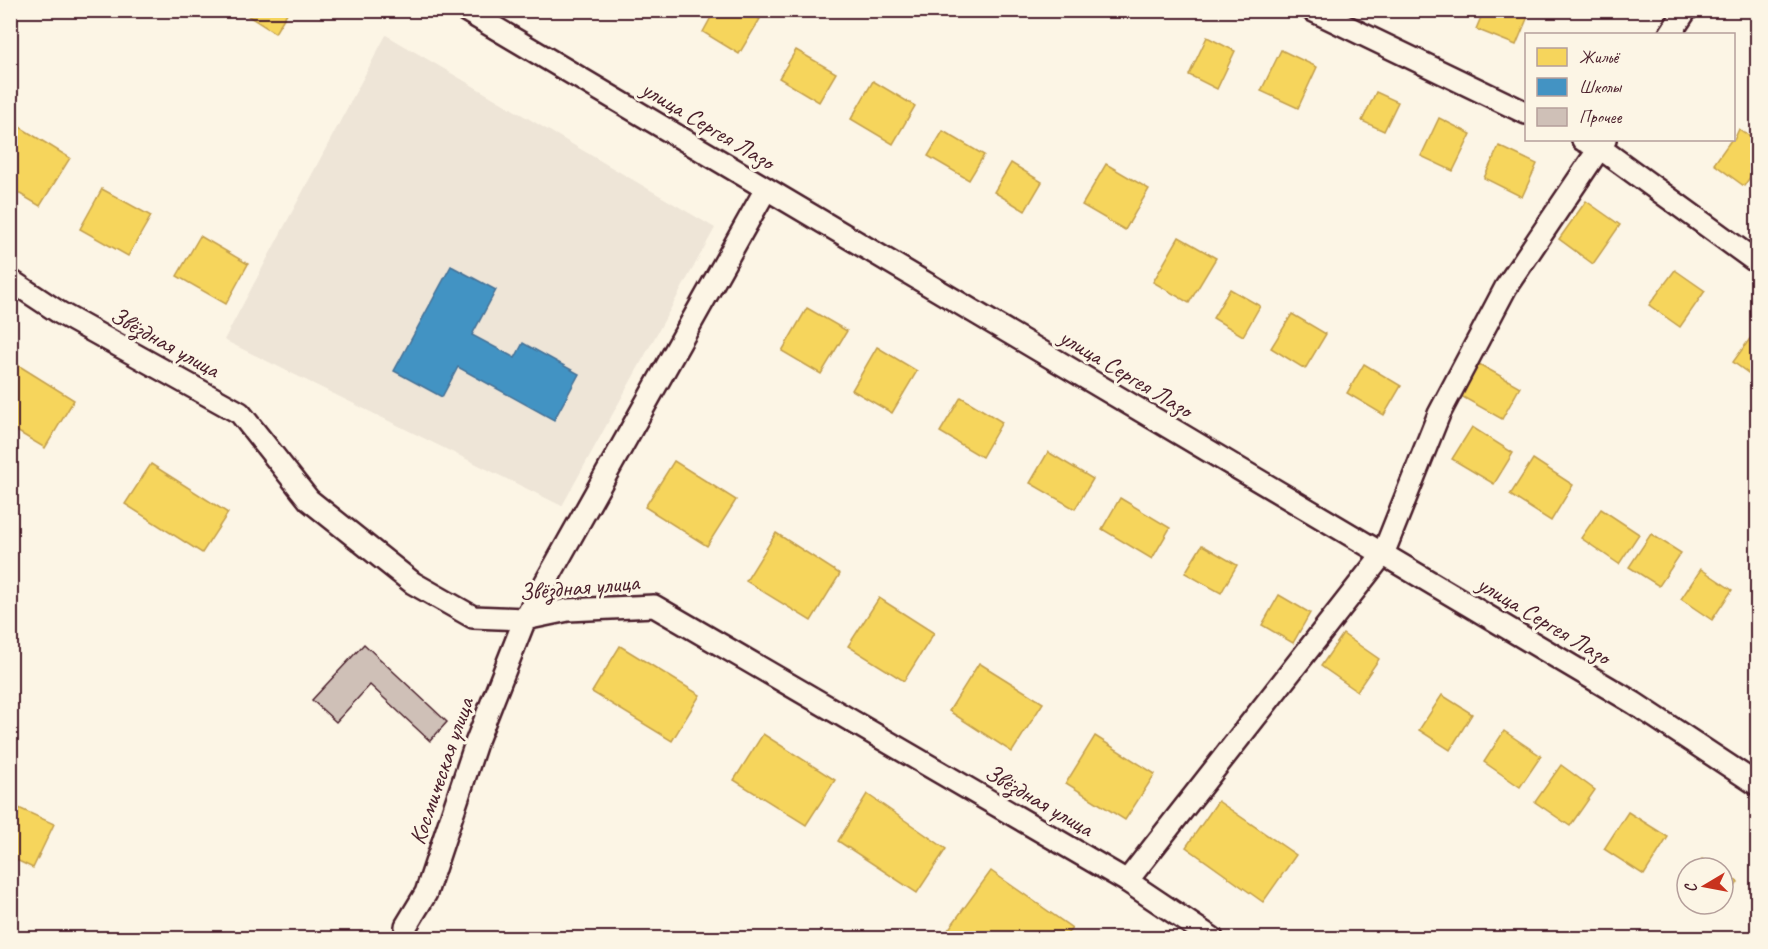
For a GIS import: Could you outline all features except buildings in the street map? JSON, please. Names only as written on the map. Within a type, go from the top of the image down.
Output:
[{"type":"street","name":"улица Сергея Лазо","points":[[465,10],[1634,703],[1758,785]]},
{"type":"street","points":[[1312,10],[1525,111]]},
{"type":"street","points":[[1671,33],[1686,10]]},
{"type":"street","points":[[1127,881],[1383,554],[1439,414],[1506,287],[1596,142],[1758,263]]},
{"type":"street","name":"Космическая улица","points":[[406,939],[406,926],[426,893],[476,743],[525,620],[766,189]]},
{"type":"street","name":"Звёздная улица","points":[[10,280],[60,314],[240,413],[309,500],[413,583],[473,617],[525,620],[568,609],[654,606],[1127,881],[1212,939]]},
{"type":"shaded area","points":[[386,35],[715,228],[562,506],[224,340]]}]
